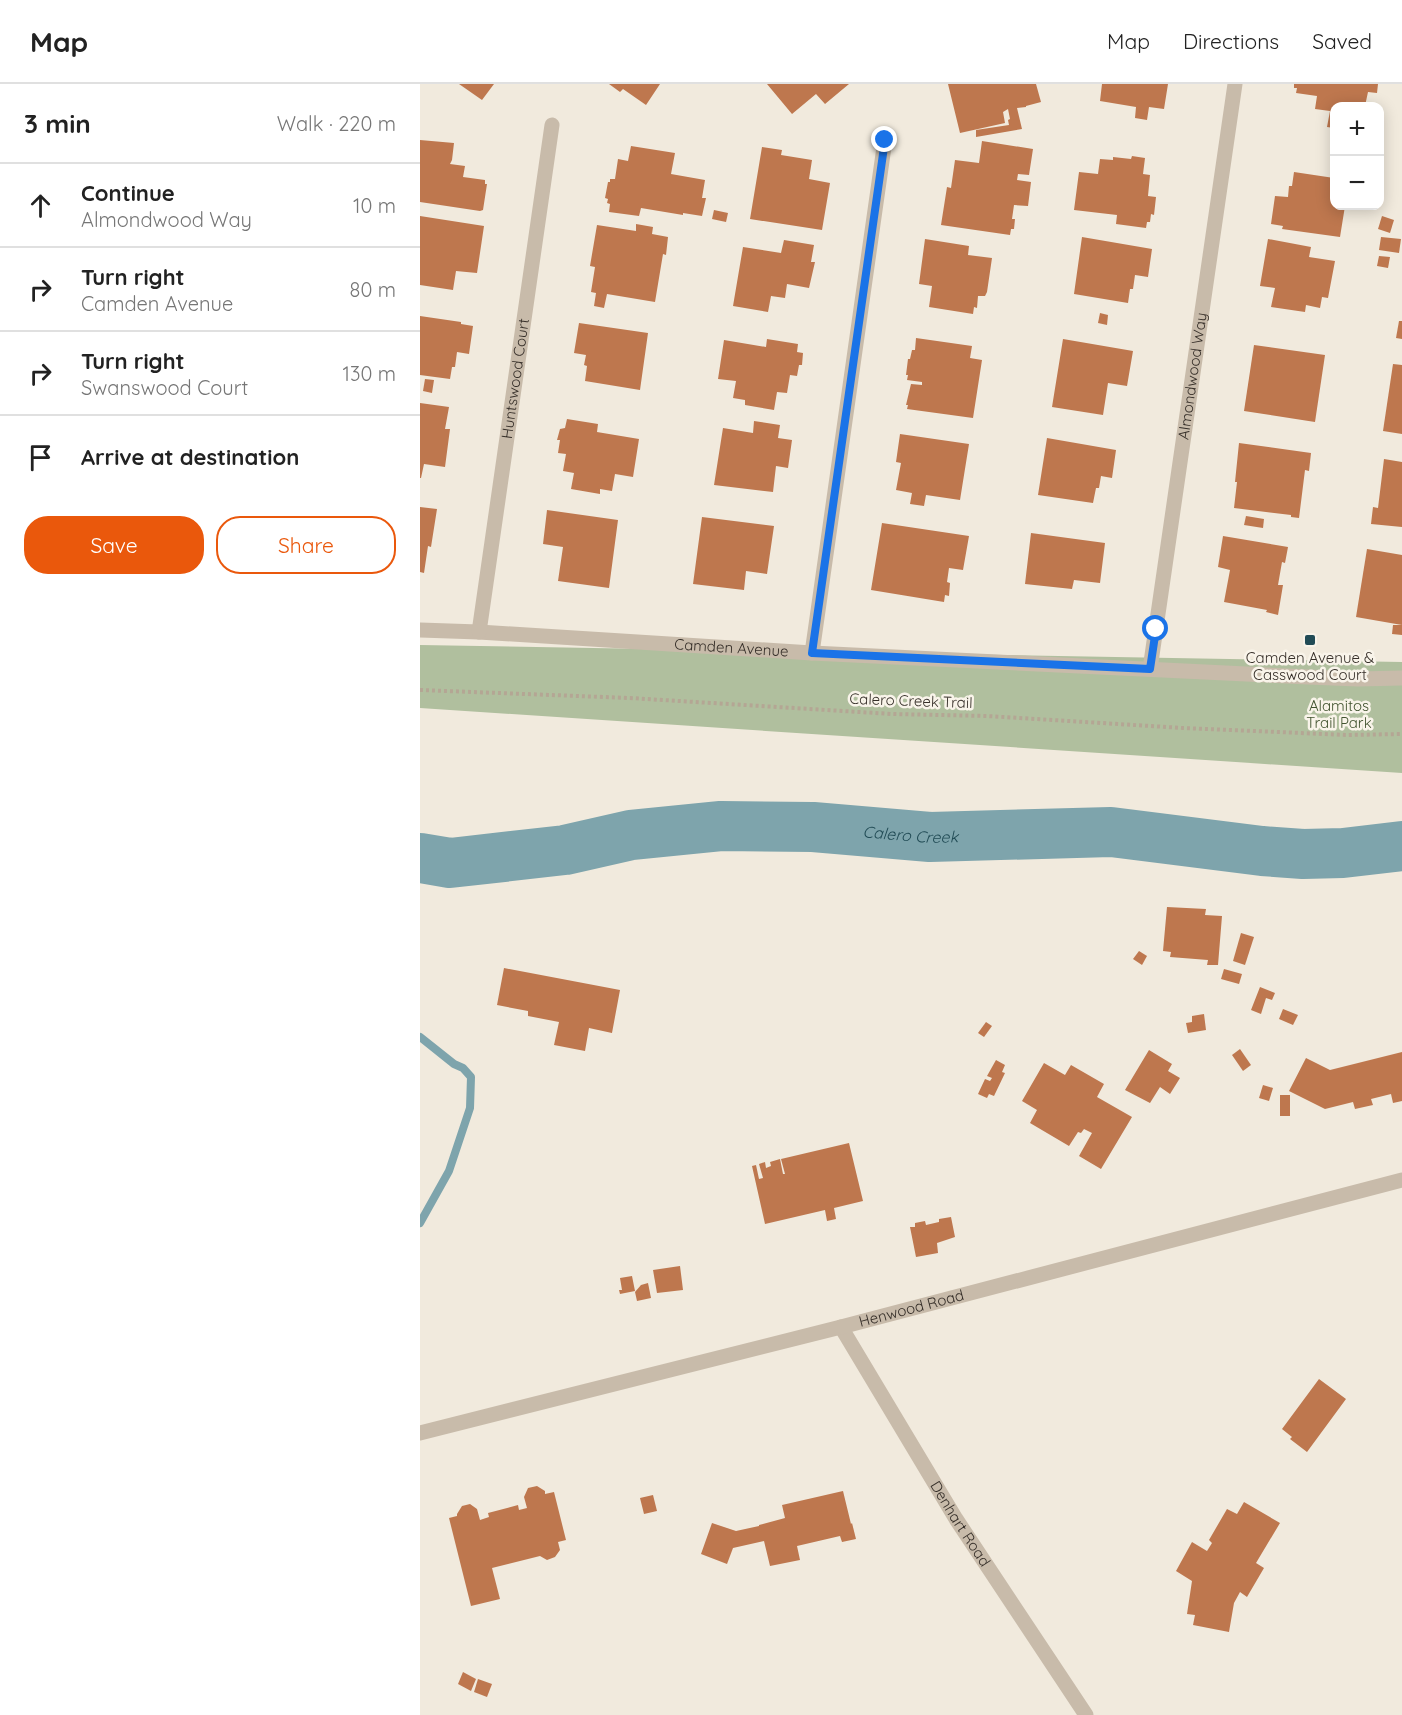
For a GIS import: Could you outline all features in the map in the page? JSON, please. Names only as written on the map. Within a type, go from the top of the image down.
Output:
[{"type":"street","name":"Almondwood Way","points":[[1150,669],[1235,84]]},
{"type":"street","name":"Huntswood Court","points":[[479,632],[552,125]]},
{"type":"street","points":[[812,653],[885,140]]},
{"type":"street","name":"Camden Avenue","points":[[420,630],[812,653],[1358,679],[1402,678]]},
{"type":"street","name":"Henwood Road","points":[[420,1433],[841,1328],[1402,1180]]},
{"type":"street","name":"Denhart Road","points":[[841,1328],[956,1519],[1086,1715]]},
{"type":"path","name":"Calero Creek Trail","points":[[420,690],[630,698],[1183,728],[1348,735],[1402,734]]},
{"type":"green space","name":"Alamitos Trail Park","points":[[420,645],[1402,662],[1402,773],[420,708]]},
{"type":"building","points":[[459,84],[494,84],[482,100]]},
{"type":"building","points":[[609,84],[660,84],[646,105],[623,89],[620,92]]},
{"type":"building","points":[[767,84],[849,84],[825,104],[816,94],[792,114]]},
{"type":"building","points":[[948,84],[1036,84],[1041,102],[1017,108],[1022,129],[976,137],[976,130],[1009,125],[1008,109],[1003,112],[1005,123],[960,133]]},
{"type":"building","points":[[1102,84],[1168,84],[1164,109],[1149,107],[1147,120],[1135,118],[1136,107],[1100,101]]},
{"type":"building","points":[[1294,84],[1378,84],[1377,93],[1368,92],[1366,102],[1330,102],[1330,111],[1315,109],[1317,96],[1296,93],[1297,88],[1294,88]]},
{"type":"building","points":[[1330,111],[1330,127],[1327,127]]},
{"type":"building","points":[[420,140],[454,143],[450,164],[465,166],[463,177],[485,180],[487,184],[483,210],[420,202]]},
{"type":"building","points":[[982,141],[1033,149],[1029,175],[1018,174],[1017,180],[1031,182],[1028,206],[1014,205],[1012,219],[1015,219],[1014,229],[1011,229],[1010,235],[941,225],[947,187],[951,188],[955,160],[979,163]]},
{"type":"building","points":[[631,146],[675,153],[671,174],[705,180],[702,198],[706,198],[702,216],[641,208],[639,216],[609,212],[610,204],[605,198],[608,182],[610,179],[615,179],[618,159],[628,161]]},
{"type":"building","points":[[762,147],[782,150],[781,155],[812,160],[809,179],[830,183],[822,230],[750,219]]},
{"type":"building","points":[[1132,156],[1145,158],[1143,174],[1150,175],[1148,196],[1156,197],[1154,215],[1151,214],[1146,228],[1116,224],[1117,215],[1074,210],[1079,172],[1098,174],[1100,159],[1113,160],[1113,157],[1131,159]]},
{"type":"building","points":[[1294,172],[1330,177],[1330,210],[1344,210],[1340,237],[1282,229],[1283,226],[1271,224],[1275,196],[1288,197],[1289,186],[1292,186]]},
{"type":"building","points":[[714,210],[728,213],[726,222],[712,219]]},
{"type":"building","points":[[420,216],[484,226],[477,273],[456,271],[453,290],[420,285]]},
{"type":"building","points":[[1382,216],[1394,220],[1390,233],[1378,229]]},
{"type":"building","points":[[636,224],[653,227],[652,234],[668,237],[655,302],[607,294],[604,308],[594,306],[596,293],[591,292],[595,267],[590,266],[597,225],[636,231]]},
{"type":"building","points":[[1082,237],[1152,249],[1148,277],[1135,275],[1128,303],[1074,294]]},
{"type":"building","points":[[1381,237],[1401,239],[1399,253],[1379,250]]},
{"type":"building","points":[[925,239],[969,246],[968,255],[992,258],[987,292],[985,296],[978,296],[977,308],[974,307],[973,314],[929,307],[932,286],[919,284]]},
{"type":"building","points":[[1268,239],[1311,247],[1309,257],[1335,261],[1328,298],[1322,297],[1320,308],[1306,305],[1305,312],[1271,307],[1275,288],[1260,286]]},
{"type":"building","points":[[784,240],[814,245],[811,262],[815,262],[809,288],[787,284],[785,298],[771,296],[768,312],[733,306],[743,247],[781,253]]},
{"type":"building","points":[[1379,256],[1390,257],[1388,268],[1377,266]]},
{"type":"building","points":[[1100,313],[1108,315],[1107,325],[1098,323]]},
{"type":"building","points":[[420,316],[473,326],[469,354],[457,352],[455,367],[452,367],[450,379],[420,375]]},
{"type":"building","points":[[1399,321],[1402,321],[1402,339],[1396,338]]},
{"type":"building","points":[[579,323],[648,333],[640,390],[585,381],[586,355],[574,353]]},
{"type":"building","points":[[916,338],[972,346],[970,358],[982,360],[973,418],[907,409],[911,384],[922,385],[922,382],[907,380],[908,375],[906,375],[908,359],[910,359],[912,350],[915,350]]},
{"type":"building","points":[[767,339],[798,344],[797,352],[803,353],[802,365],[799,365],[797,376],[790,375],[787,393],[777,392],[774,410],[745,405],[745,400],[733,398],[736,381],[718,379],[724,340],[766,347]]},
{"type":"building","points":[[1063,339],[1133,351],[1127,386],[1108,383],[1103,415],[1052,407]]},
{"type":"building","points":[[1254,345],[1325,355],[1315,422],[1244,411]]},
{"type":"building","points":[[1393,364],[1402,365],[1402,434],[1383,431]]},
{"type":"building","points":[[425,379],[434,380],[432,393],[423,391]]},
{"type":"building","points":[[420,403],[449,407],[445,429],[450,429],[445,467],[424,464],[421,478],[420,478]]},
{"type":"building","points":[[567,419],[598,424],[597,432],[639,439],[633,477],[615,474],[612,491],[600,489],[600,494],[571,489],[574,473],[563,471],[566,454],[558,453],[560,440],[557,440],[560,429],[565,428]]},
{"type":"building","points":[[754,421],[780,425],[778,438],[792,440],[788,468],[776,466],[773,492],[714,485],[723,428],[753,433]]},
{"type":"building","points":[[900,434],[969,444],[960,500],[926,495],[924,506],[910,504],[912,493],[896,490],[901,463],[896,462]]},
{"type":"building","points":[[1047,438],[1116,450],[1112,478],[1101,476],[1093,503],[1038,495]]},
{"type":"building","points":[[1239,443],[1311,453],[1309,471],[1305,470],[1299,518],[1234,508]]},
{"type":"building","points":[[1384,459],[1402,462],[1402,527],[1371,524],[1373,507],[1378,508]]},
{"type":"building","points":[[420,507],[437,509],[424,573],[420,572]]},
{"type":"building","points":[[547,510],[618,520],[609,588],[558,581],[563,547],[543,544]]},
{"type":"building","points":[[1246,516],[1264,519],[1263,528],[1244,525]]},
{"type":"building","points":[[702,517],[774,526],[767,574],[746,571],[744,590],[693,584]]},
{"type":"building","points":[[882,523],[969,536],[963,570],[949,568],[947,582],[950,583],[949,596],[945,595],[944,602],[871,590]]},
{"type":"building","points":[[1031,533],[1105,543],[1100,583],[1074,580],[1072,589],[1025,584]]},
{"type":"building","points":[[1223,536],[1288,547],[1285,563],[1282,562],[1278,585],[1283,585],[1278,615],[1266,612],[1267,610],[1224,602],[1230,570],[1218,567]]},
{"type":"building","points":[[1367,549],[1402,555],[1402,625],[1356,617]]},
{"type":"building","points":[[1393,625],[1402,625],[1402,635],[1392,634]]},
{"type":"building","points":[[1167,907],[1206,909],[1205,915],[1222,916],[1218,965],[1207,965],[1208,960],[1170,957],[1171,952],[1163,951]]},
{"type":"building","points":[[1241,933],[1254,937],[1245,965],[1233,961]]},
{"type":"building","points":[[1139,951],[1147,956],[1142,965],[1133,959]]},
{"type":"building","points":[[504,968],[620,990],[612,1033],[589,1028],[585,1051],[554,1045],[559,1022],[528,1016],[528,1011],[497,1005]]},
{"type":"building","points":[[1224,969],[1242,974],[1239,984],[1221,979]]},
{"type":"building","points":[[1260,987],[1275,993],[1272,1000],[1266,998],[1261,1014],[1251,1010]]},
{"type":"building","points":[[1283,1009],[1298,1015],[1293,1025],[1279,1019]]},
{"type":"building","points":[[1204,1014],[1206,1030],[1188,1033],[1186,1023],[1192,1022],[1192,1016]]},
{"type":"building","points":[[986,1022],[992,1026],[984,1037],[978,1033]]},
{"type":"building","points":[[1240,1049],[1251,1065],[1243,1071],[1232,1055]]},
{"type":"building","points":[[1149,1050],[1172,1064],[1168,1071],[1180,1078],[1170,1094],[1160,1087],[1150,1103],[1125,1090]]},
{"type":"building","points":[[1402,1052],[1402,1101],[1393,1103],[1391,1094],[1371,1099],[1373,1105],[1355,1109],[1353,1102],[1325,1109],[1289,1091],[1306,1058],[1330,1070]]},
{"type":"building","points":[[996,1060],[1005,1065],[1002,1072],[1005,1073],[994,1096],[989,1094],[987,1098],[978,1094],[985,1079],[990,1081],[992,1078],[987,1076]]},
{"type":"building","points":[[1044,1063],[1065,1075],[1071,1065],[1104,1084],[1097,1097],[1132,1117],[1101,1169],[1079,1156],[1092,1133],[1084,1129],[1081,1133],[1078,1132],[1069,1146],[1030,1123],[1037,1110],[1022,1101]]},
{"type":"building","points":[[1263,1085],[1273,1088],[1269,1101],[1259,1098]]},
{"type":"building","points":[[1280,1095],[1290,1095],[1290,1116],[1280,1116]]},
{"type":"building","points":[[849,1143],[863,1201],[834,1208],[836,1219],[827,1221],[825,1210],[765,1224],[752,1166],[756,1165],[759,1179],[763,1178],[759,1164],[765,1162],[766,1168],[771,1166],[770,1162],[780,1159],[783,1174],[785,1174],[781,1159]]},
{"type":"building","points":[[951,1217],[955,1237],[937,1243],[938,1253],[916,1257],[910,1227],[915,1227],[915,1223],[925,1221],[926,1225]]},
{"type":"building","points":[[680,1266],[683,1290],[657,1293],[653,1270]]},
{"type":"building","points":[[632,1276],[635,1291],[620,1294],[619,1290],[622,1290],[620,1278]]},
{"type":"building","points":[[648,1283],[651,1298],[637,1301],[635,1292],[641,1285]]},
{"type":"building","points":[[1319,1379],[1346,1399],[1307,1452],[1290,1439],[1292,1437],[1282,1429]]},
{"type":"building","points":[[537,1486],[545,1491],[545,1494],[554,1492],[566,1540],[558,1542],[560,1550],[555,1557],[547,1560],[540,1556],[492,1568],[500,1599],[471,1606],[449,1518],[457,1516],[462,1506],[470,1504],[477,1509],[480,1520],[489,1517],[488,1513],[518,1505],[519,1510],[527,1508],[524,1497],[528,1488]]},
{"type":"building","points":[[843,1491],[856,1539],[842,1542],[840,1536],[797,1546],[800,1560],[770,1566],[764,1541],[733,1548],[727,1564],[701,1554],[712,1523],[736,1531],[759,1526],[785,1518],[782,1505]]},
{"type":"building","points":[[653,1495],[657,1511],[644,1514],[640,1498]]},
{"type":"building","points":[[1244,1502],[1280,1523],[1256,1563],[1264,1568],[1247,1597],[1240,1592],[1234,1603],[1229,1632],[1193,1625],[1195,1615],[1187,1614],[1192,1581],[1176,1571],[1192,1542],[1207,1551],[1212,1543],[1209,1540],[1227,1509],[1237,1514]]},
{"type":"building","points":[[463,1672],[476,1679],[471,1691],[458,1684]]},
{"type":"building","points":[[478,1679],[492,1684],[487,1697],[474,1692]]},
{"type":"waterway","name":"Calero Creek","points":[[420,858],[450,863],[565,850],[631,835],[721,826],[813,827],[930,837],[1111,832],[1303,854],[1343,853],[1402,846]]},
{"type":"waterway","points":[[420,1037],[454,1064],[463,1068],[471,1077],[470,1108],[449,1171],[420,1223]]},
{"type":"place","name":"Camden Avenue & Casswood Court","points":[[1310,640]]},
{"type":"route","points":[[885,140],[812,653],[1150,669],[1156,629]]}]
